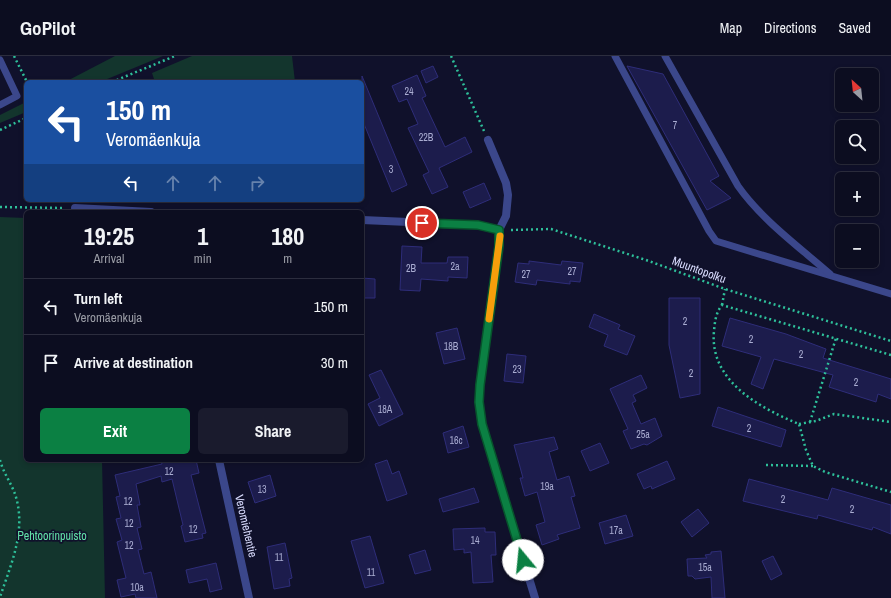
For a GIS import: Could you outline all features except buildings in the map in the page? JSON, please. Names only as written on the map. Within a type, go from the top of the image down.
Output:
[{"type":"street","points":[[488,140],[506,183],[508,196],[506,216],[499,230],[499,246],[479,402],[482,424],[535,598]]},
{"type":"street","points":[[75,208],[113,210]]},
{"type":"street","points":[[364,220],[478,225],[499,230]]},
{"type":"street","name":"Veromiehentie","points":[[219,462],[249,598]]},
{"type":"lane","points":[[615,56],[709,231],[716,241],[891,294]]},
{"type":"lane","points":[[665,56],[746,199],[833,276]]},
{"type":"lane","points":[[0,60],[17,96],[0,105]]},
{"type":"path","points":[[14,56],[26,80]]},
{"type":"path","points":[[117,80],[175,56]]},
{"type":"path","points":[[451,56],[488,140]]},
{"type":"path","points":[[0,130],[24,119]]},
{"type":"path","points":[[0,207],[75,208]]},
{"type":"path","name":"Muuntopolku","points":[[499,230],[551,230],[646,260],[725,289],[891,341]]},
{"type":"path","points":[[725,289],[722,305],[716,312],[713,339],[717,360],[728,379],[743,393],[772,413],[799,424],[834,414],[891,422]]},
{"type":"path","points":[[722,305],[891,354]]},
{"type":"path","points":[[810,422],[836,338]]},
{"type":"path","points":[[799,424],[806,450],[813,466]]},
{"type":"path","points":[[0,460],[1,466],[15,495],[20,520],[19,536],[15,553],[0,597]]},
{"type":"path","points":[[766,465],[813,466],[825,472],[891,492]]},
{"type":"green space","points":[[115,56],[163,56],[105,80],[69,80]]},
{"type":"green space","points":[[192,56],[292,56],[295,80],[154,80],[152,73]]},
{"type":"green space","points":[[24,103],[24,113],[0,123],[0,115]]},
{"type":"green space","name":"Pehtoorinpuisto","points":[[0,217],[24,218],[24,462],[102,462],[105,598],[0,598]]},
{"type":"slow traffic","points":[[489,319],[500,236]]},
{"type":"route","points":[[422,223],[478,225],[499,230],[499,246],[479,402],[482,424],[523,560]]}]
